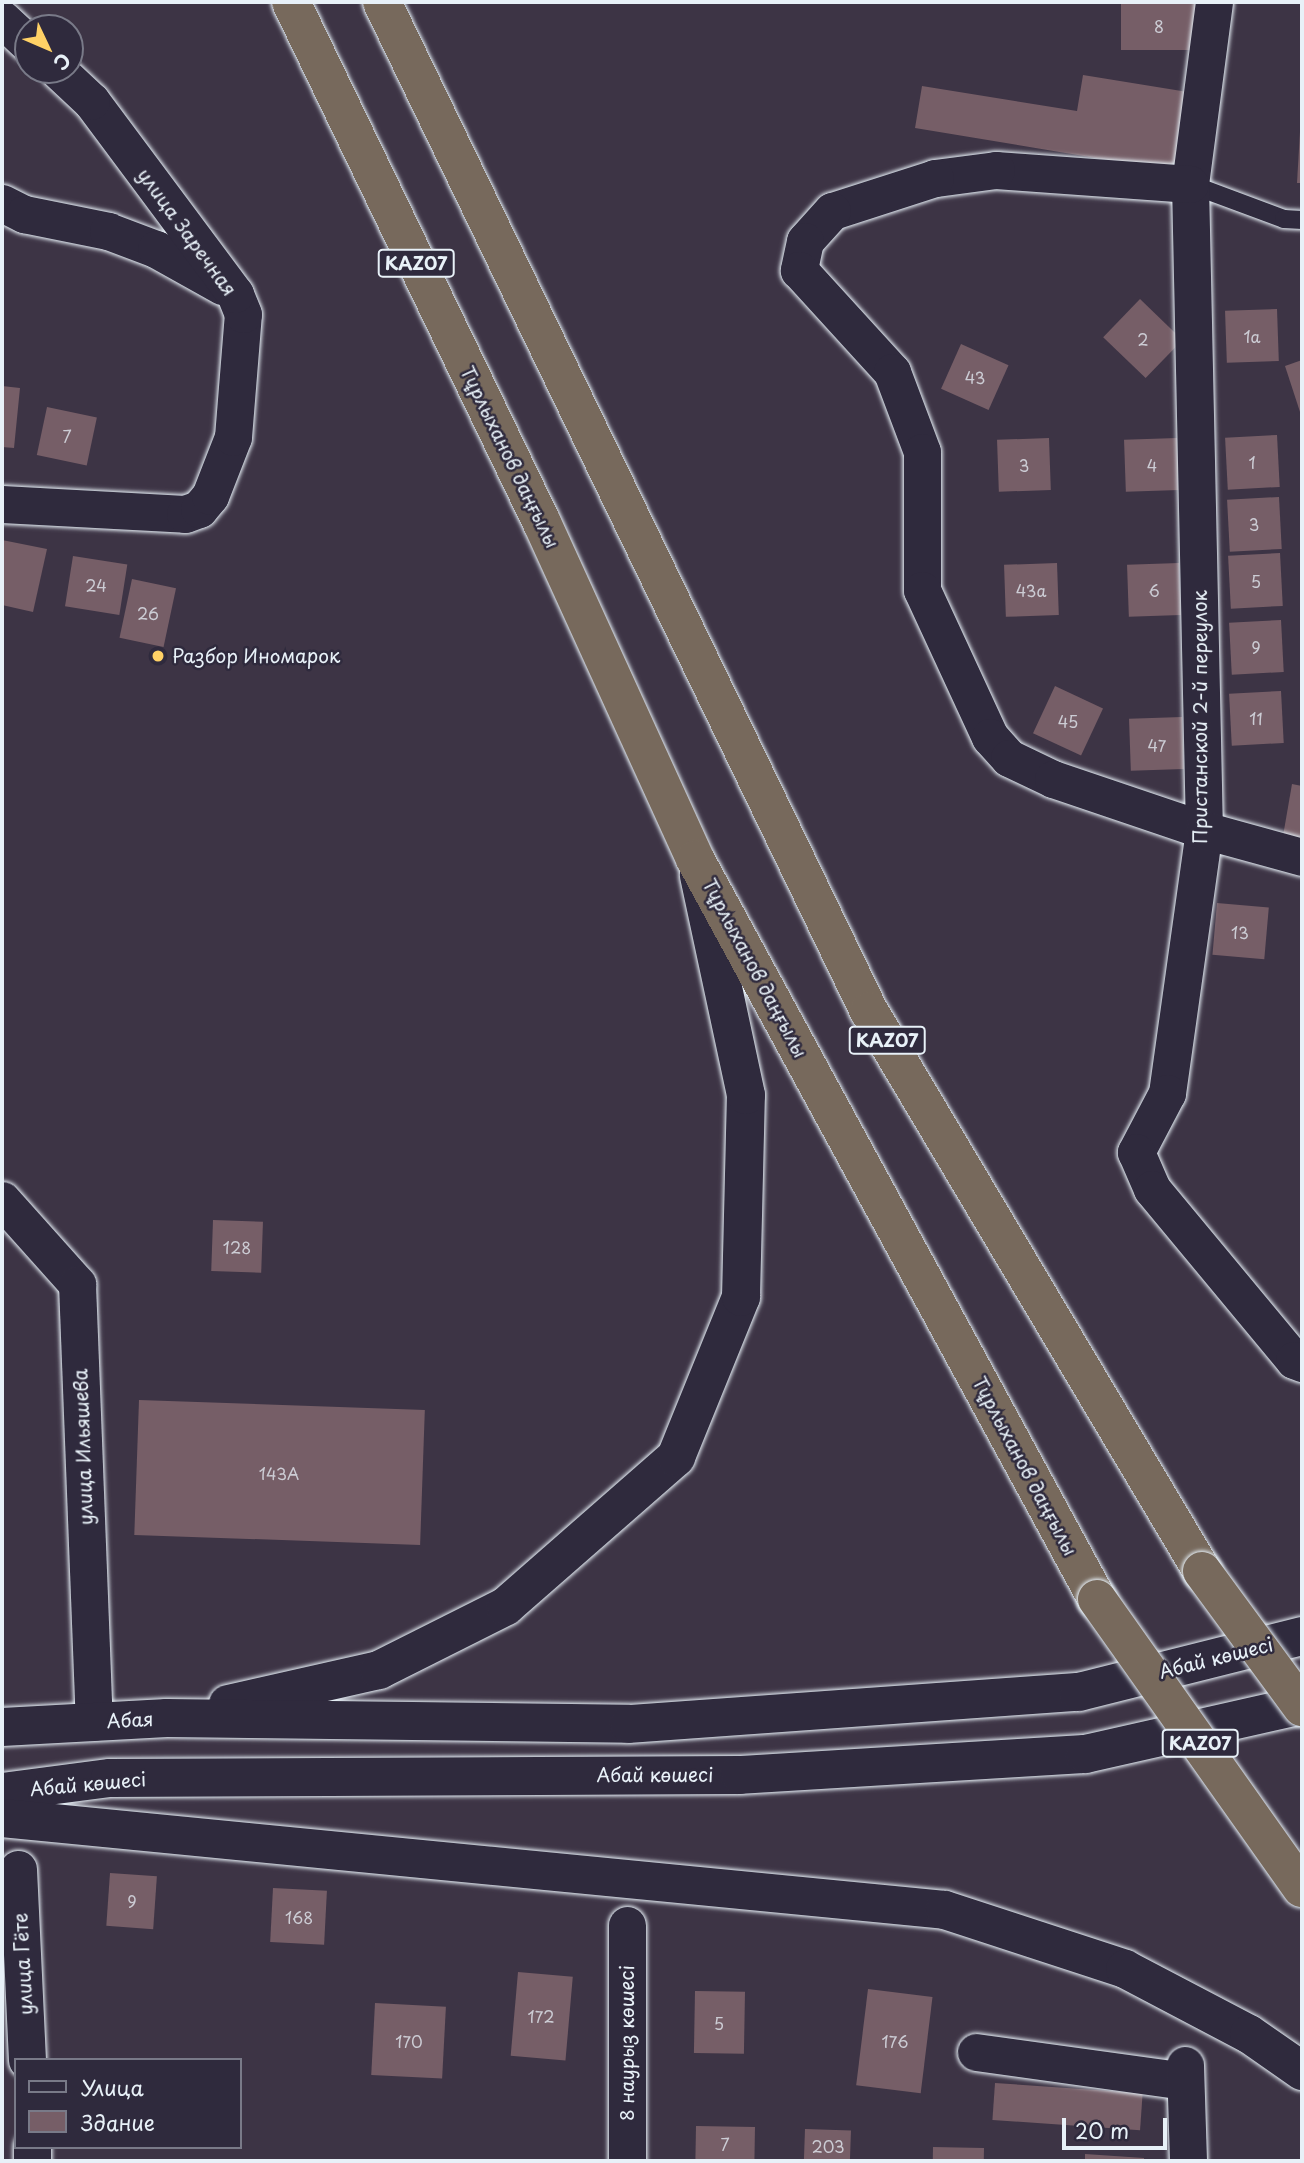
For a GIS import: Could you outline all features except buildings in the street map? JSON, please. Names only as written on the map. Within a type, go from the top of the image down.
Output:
[{"type":"highway","name":"Тұрлыханов даңғылы","points":[[290,2],[542,523],[695,859],[1097,1599],[1302,1888]]},
{"type":"highway","name":"KAZ07","points":[[382,2],[869,1011],[1202,1571],[1302,1706]]},
{"type":"main road","points":[[167,1718],[379,1670],[506,1606],[676,1457],[741,1297],[746,1095],[695,859]]},
{"type":"main road","name":"Абай көшесі","points":[[167,1718],[629,1724],[1066,1693],[1302,1636]]},
{"type":"main road","name":"Абай көшесі","points":[[2,1792],[110,1778],[740,1775],[1085,1754],[1302,1706]]},
{"type":"main road","name":"Абая","points":[[94,1722],[167,1718]]},
{"type":"main road","points":[[2,1727],[94,1722]]},
{"type":"main road","points":[[2,1818],[945,1910],[1125,1969],[1249,2034],[1302,2071]]},
{"type":"street","name":"Пристанской 2-й переулок","points":[[1214,2],[1190,184],[1204,830],[1167,1093],[1136,1152],[1152,1189],[1294,1360],[1302,1363]]},
{"type":"street","name":"улица Заречная","points":[[2,504],[185,514],[199,509],[210,496],[233,438],[243,314],[235,294],[91,101],[73,84]]},
{"type":"street","points":[[1190,184],[996,170],[934,178],[832,211],[805,241],[799,270],[892,372],[922,453],[922,590],[990,737],[1009,758],[1053,779],[1204,830],[1302,857]]},
{"type":"street","points":[[2,203],[24,214],[108,231],[156,250],[235,294]]},
{"type":"street","name":"улица Ильяшева","points":[[2,1200],[77,1284],[94,1722]]},
{"type":"street","name":"улица Гёте","points":[[18,1869],[27,2058]]},
{"type":"street","name":"8 наурыз көшесі","points":[[626,2161],[627,1925]]},
{"type":"street","points":[[975,2052],[1184,2073],[1188,2161]]},
{"type":"lane","points":[[1190,184],[1284,219],[1302,220]]},
{"type":"place","name":"Разбор Иномарок","points":[[158,656]]}]
